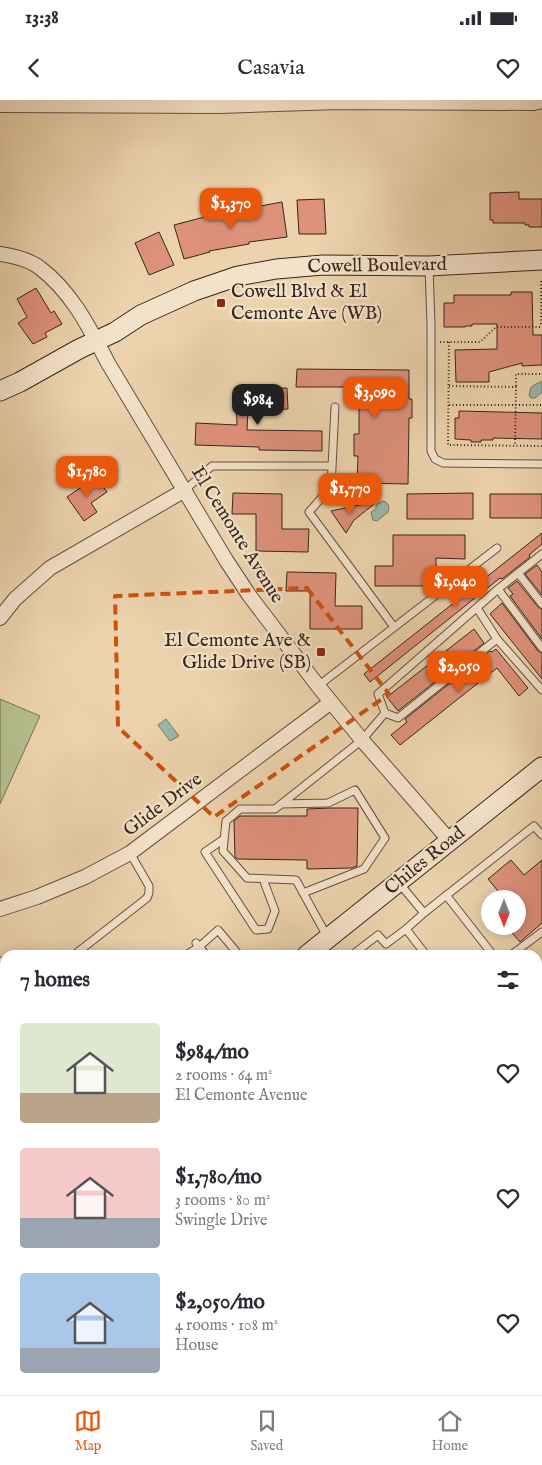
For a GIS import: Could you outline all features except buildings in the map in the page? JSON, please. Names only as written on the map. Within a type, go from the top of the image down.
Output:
[{"type":"street","points":[[0,105],[220,106],[339,102],[534,103],[542,101]]},
{"type":"street","name":"El Cemonte Avenue","points":[[0,254],[12,256],[39,267],[67,294],[97,341],[108,363],[226,560],[249,594],[331,702],[450,841]]},
{"type":"street","name":"Cowell Boulevard","points":[[0,391],[97,341],[150,311],[194,291],[238,276],[276,269],[323,265],[429,266],[542,260]]},
{"type":"street","points":[[0,618],[15,599],[50,568],[185,490]]},
{"type":"street","name":"Glide Drive","points":[[0,909],[37,897],[85,877],[130,853],[331,702]]},
{"type":"street","name":"Chiles Road","points":[[313,950],[542,767]]},
{"type":"lane","points":[[429,266],[432,342],[431,452],[435,459],[443,462],[542,464]]},
{"type":"lane","points":[[335,407],[331,487],[309,512],[394,627]]},
{"type":"lane","points":[[185,490],[212,466],[332,466]]},
{"type":"lane","points":[[318,686],[497,548]]},
{"type":"lane","points":[[384,713],[378,694],[498,589],[541,556]]},
{"type":"lane","points":[[518,573],[542,604]]},
{"type":"lane","points":[[498,589],[542,648]]},
{"type":"lane","points":[[477,608],[498,639],[542,690]]},
{"type":"lane","points":[[384,713],[398,718],[498,639]]},
{"type":"lane","points":[[329,938],[296,880],[247,878],[223,851],[226,821],[240,809],[275,809],[362,740],[384,713]]},
{"type":"lane","points":[[281,804],[328,802],[356,790],[385,838],[364,869],[304,894]]},
{"type":"lane","points":[[358,950],[378,935],[386,944],[534,826],[542,835]]},
{"type":"lane","points":[[224,839],[205,852],[256,930],[268,929],[275,911],[263,879]]},
{"type":"lane","points":[[80,950],[147,898],[149,886],[130,853]]},
{"type":"lane","points":[[399,882],[424,913]]},
{"type":"lane","points":[[446,895],[489,950]]},
{"type":"lane","points":[[406,929],[422,950]]},
{"type":"lane","points":[[192,950],[218,930],[236,950]]},
{"type":"lane","points":[[518,950],[542,932]]},
{"type":"lane","points":[[197,945],[202,950]]},
{"type":"path","points":[[432,342],[480,342],[496,327],[542,327],[541,281]]},
{"type":"path","points":[[449,342],[448,445],[542,446]]},
{"type":"path","points":[[515,446],[516,374],[542,374]]},
{"type":"path","points":[[449,386],[516,386]]},
{"type":"path","points":[[449,405],[542,404]]},
{"type":"highlighted area","points":[[307,588],[389,694],[214,817],[118,727],[115,596]]},
{"type":"green space","points":[[0,699],[40,716],[0,804]]},
{"type":"shaded area","points":[[542,381],[542,392],[535,398],[531,398],[529,395],[531,387]]},
{"type":"shaded area","points":[[382,501],[386,502],[389,506],[388,512],[377,521],[373,520],[371,512]]},
{"type":"shaded area","points":[[166,719],[179,736],[170,741],[158,725]]},
{"type":"place","name":"Cowell Blvd & El Cemonte Ave (WB)","points":[[221,303]]},
{"type":"place","name":"El Cemonte Ave & Glide Drive (SB)","points":[[321,652]]}]
